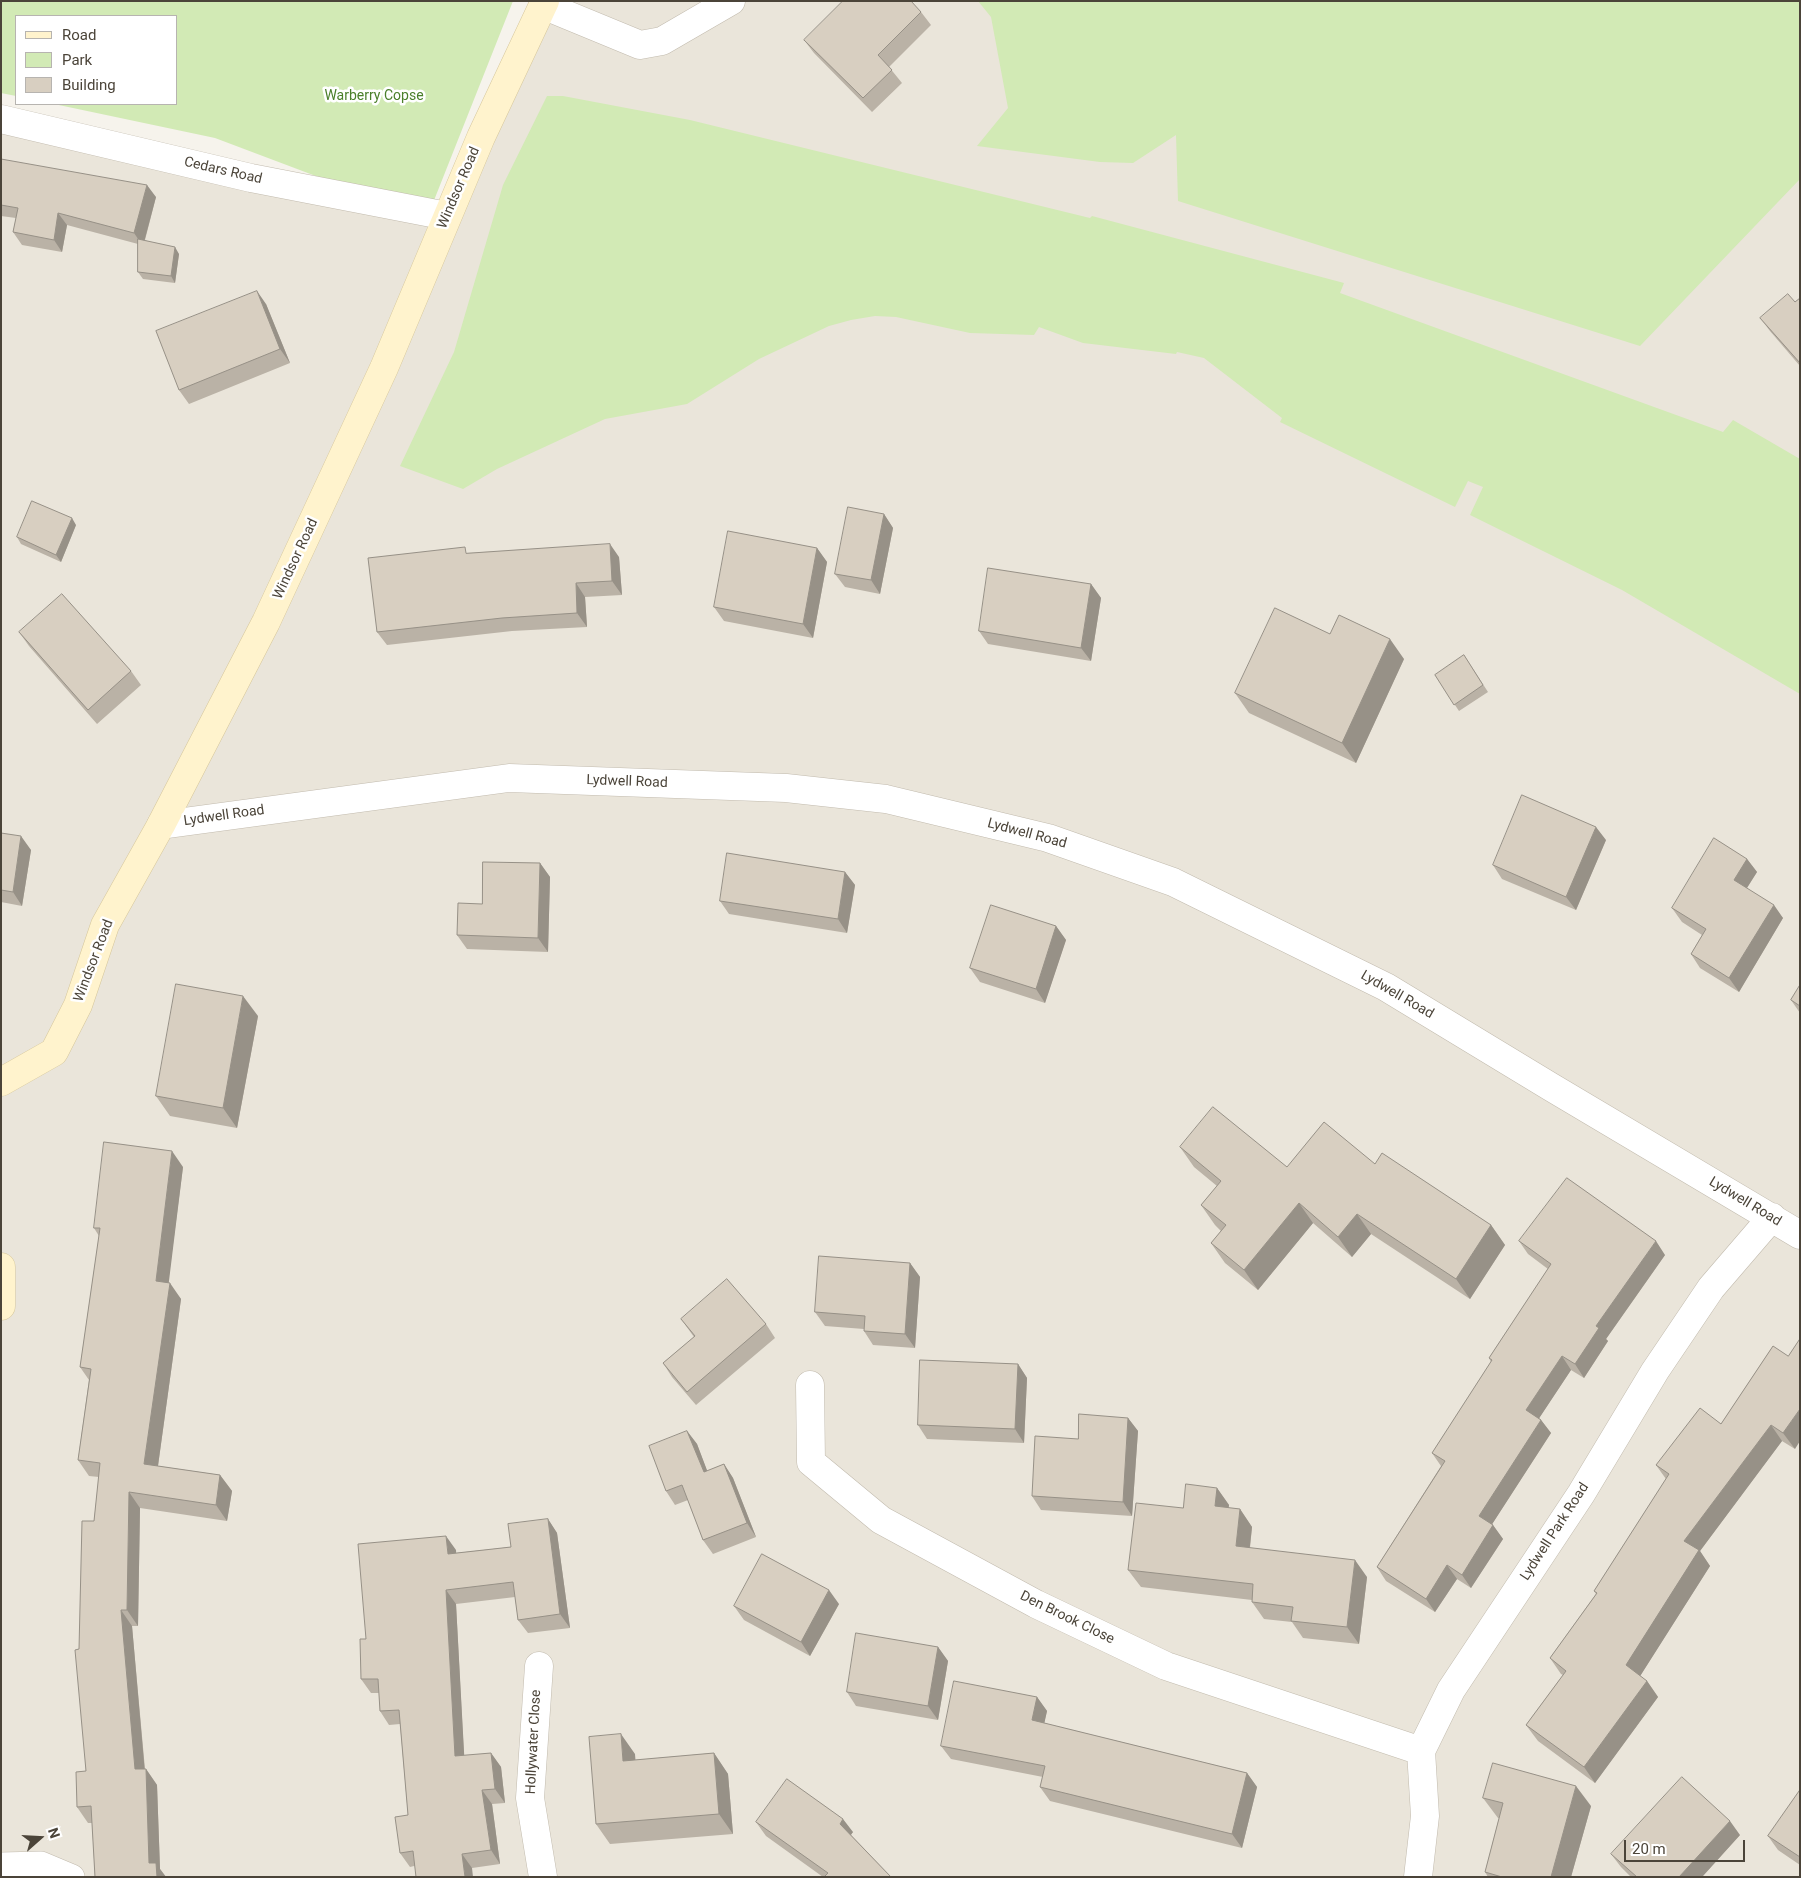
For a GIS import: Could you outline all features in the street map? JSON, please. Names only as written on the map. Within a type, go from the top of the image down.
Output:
[{"type":"street","points":[[544,3],[640,45],[662,41],[731,1]]},
{"type":"street","name":"Windsor Road","points":[[1,1082],[54,1052],[78,1005],[105,925],[161,825],[270,613],[384,368],[481,136],[544,3]]},
{"type":"street","name":"Cedars Road","points":[[1,119],[251,178],[447,216]]},
{"type":"street","name":"Lydwell Road","points":[[161,825],[509,778],[786,788],[886,798],[1048,838],[1173,882],[1386,986],[1551,1088],[1800,1235]]},
{"type":"street","name":"Lydwell Park Road","points":[[1418,1877],[1424,1816],[1421,1751],[1451,1690],[1581,1494],[1655,1372],[1711,1288],[1772,1217]]},
{"type":"street","points":[[1,1267],[1,1306]]},
{"type":"street","name":"Den Brook Close","points":[[810,1385],[811,1462],[881,1520],[1036,1604],[1166,1666],[1421,1751]]},
{"type":"street","name":"Hollywater Close","points":[[538,1666],[530,1798],[543,1877]]},
{"type":"lane","points":[[1,1865],[41,1864],[72,1877]]},
{"type":"shaded area","points":[[545,1],[1800,1],[1800,1877],[1,1877],[1,119],[447,216]]},
{"type":"green space","name":"Warberry Copse","points":[[1,1],[513,1],[427,218],[215,138],[59,105],[178,105],[178,15],[15,15],[15,96],[1,93]]},
{"type":"green space","points":[[978,1],[1800,1],[1800,179],[1640,346],[1178,201],[1176,135],[1133,163],[1100,162],[977,146],[1008,108],[991,17]]},
{"type":"green space","points":[[547,96],[563,96],[690,120],[1090,218],[1092,216],[1344,283],[1340,293],[1723,432],[1733,420],[1800,459],[1800,694],[1622,590],[1470,515],[1483,487],[1468,481],[1455,507],[1280,422],[1282,418],[1204,358],[1177,352],[1176,354],[1083,343],[1039,327],[1034,335],[970,333],[896,317],[875,316],[851,320],[829,326],[759,359],[687,404],[605,419],[497,469],[463,489],[400,466],[454,352],[503,185]]},
{"type":"building","points":[[843,1],[911,1],[921,12],[878,55],[892,70],[863,98],[804,40]]},
{"type":"building","points":[[1,159],[147,185],[134,233],[58,213],[54,240],[13,232],[18,208],[1,205]]},
{"type":"building","points":[[138,239],[175,247],[171,276],[138,272]]},
{"type":"building","points":[[257,291],[280,349],[179,390],[156,331]]},
{"type":"building","points":[[1788,294],[1795,302],[1800,298],[1800,363],[1760,318]]},
{"type":"building","points":[[32,501],[72,518],[56,555],[17,537]]},
{"type":"building","points":[[848,507],[884,514],[871,580],[835,574]]},
{"type":"building","points":[[728,531],[817,548],[803,624],[714,607]]},
{"type":"building","points":[[610,544],[612,581],[576,583],[577,613],[502,618],[377,632],[368,558],[465,547],[466,553]]},
{"type":"building","points":[[988,568],[1091,584],[1081,648],[979,631]]},
{"type":"building","points":[[62,594],[131,671],[88,710],[19,632]]},
{"type":"building","points":[[1275,608],[1330,634],[1339,615],[1390,639],[1342,743],[1235,693]]},
{"type":"building","points":[[1464,655],[1483,685],[1454,705],[1435,675]]},
{"type":"building","points":[[1522,795],[1596,827],[1566,897],[1493,865]]},
{"type":"building","points":[[1,833],[21,836],[13,892],[1,890]]},
{"type":"building","points":[[1714,838],[1747,859],[1734,880],[1774,905],[1729,978],[1691,954],[1706,929],[1672,908]]},
{"type":"building","points":[[727,853],[845,872],[838,919],[720,901]]},
{"type":"building","points":[[483,862],[540,863],[538,938],[457,935],[458,903],[482,904]]},
{"type":"building","points":[[991,905],[1056,926],[1036,989],[970,968]]},
{"type":"building","points":[[176,984],[243,996],[223,1108],[156,1096]]},
{"type":"building","points":[[1800,985],[1800,1006],[1791,1000]]},
{"type":"building","points":[[1213,1107],[1287,1167],[1324,1122],[1375,1164],[1382,1153],[1491,1225],[1456,1279],[1357,1214],[1338,1237],[1299,1203],[1244,1270],[1211,1243],[1226,1225],[1201,1205],[1221,1181],[1180,1147]]},
{"type":"building","points":[[104,1142],[172,1151],[156,1281],[170,1283],[144,1464],[220,1475],[216,1505],[129,1492],[127,1610],[121,1610],[135,1769],[146,1769],[149,1863],[156,1863],[157,1877],[95,1877],[91,1806],[77,1807],[76,1772],[86,1771],[75,1650],[79,1649],[82,1521],[94,1521],[100,1463],[78,1460],[91,1369],[80,1367],[100,1228],[94,1228]]},
{"type":"building","points":[[1567,1178],[1656,1241],[1596,1326],[1599,1328],[1575,1364],[1562,1356],[1526,1410],[1541,1420],[1479,1516],[1493,1525],[1462,1575],[1447,1565],[1426,1599],[1377,1567],[1445,1461],[1432,1453],[1492,1360],[1489,1358],[1551,1264],[1519,1241]]},
{"type":"building","points":[[819,1256],[910,1263],[905,1334],[864,1331],[865,1316],[815,1312]]},
{"type":"building","points":[[727,1279],[766,1324],[687,1392],[663,1363],[695,1336],[681,1319]]},
{"type":"building","points":[[1800,1339],[1800,1409],[1783,1433],[1771,1425],[1684,1541],[1699,1550],[1626,1665],[1647,1681],[1584,1767],[1526,1725],[1566,1671],[1550,1658],[1597,1593],[1594,1591],[1669,1474],[1656,1465],[1700,1408],[1721,1424],[1773,1346],[1788,1356]]},
{"type":"building","points":[[920,1360],[1018,1364],[1015,1429],[918,1425]]},
{"type":"building","points":[[1079,1414],[1128,1418],[1123,1502],[1032,1496],[1035,1436],[1078,1439]]},
{"type":"building","points":[[687,1431],[704,1472],[724,1464],[747,1523],[703,1540],[682,1485],[666,1491],[649,1446]]},
{"type":"building","points":[[1186,1484],[1217,1488],[1215,1506],[1240,1509],[1236,1546],[1355,1560],[1347,1627],[1291,1621],[1293,1607],[1252,1602],[1253,1584],[1128,1570],[1136,1503],[1183,1508]]},
{"type":"building","points":[[548,1519],[560,1614],[518,1620],[513,1582],[446,1590],[455,1756],[491,1753],[495,1789],[482,1790],[491,1850],[462,1854],[465,1877],[416,1877],[413,1851],[400,1853],[395,1817],[408,1815],[399,1710],[380,1711],[378,1679],[361,1679],[360,1639],[366,1639],[358,1544],[446,1536],[448,1554],[511,1547],[508,1524]]},
{"type":"building","points":[[762,1554],[829,1590],[801,1642],[734,1606]]},
{"type":"building","points":[[856,1633],[938,1647],[928,1706],[847,1692]]},
{"type":"building","points":[[954,1681],[1037,1697],[1032,1720],[1247,1773],[1232,1834],[1040,1787],[1045,1766],[941,1746]]},
{"type":"building","points":[[621,1734],[623,1761],[714,1753],[719,1814],[596,1824],[589,1737]]},
{"type":"building","points":[[1493,1763],[1576,1786],[1551,1877],[1502,1877],[1485,1872],[1503,1803],[1483,1798]]},
{"type":"building","points":[[1682,1777],[1730,1821],[1679,1877],[1637,1877],[1611,1854]]},
{"type":"building","points":[[787,1779],[843,1819],[840,1824],[891,1877],[824,1877],[828,1873],[756,1822]]},
{"type":"building","points":[[1800,1790],[1800,1857],[1768,1836]]}]
